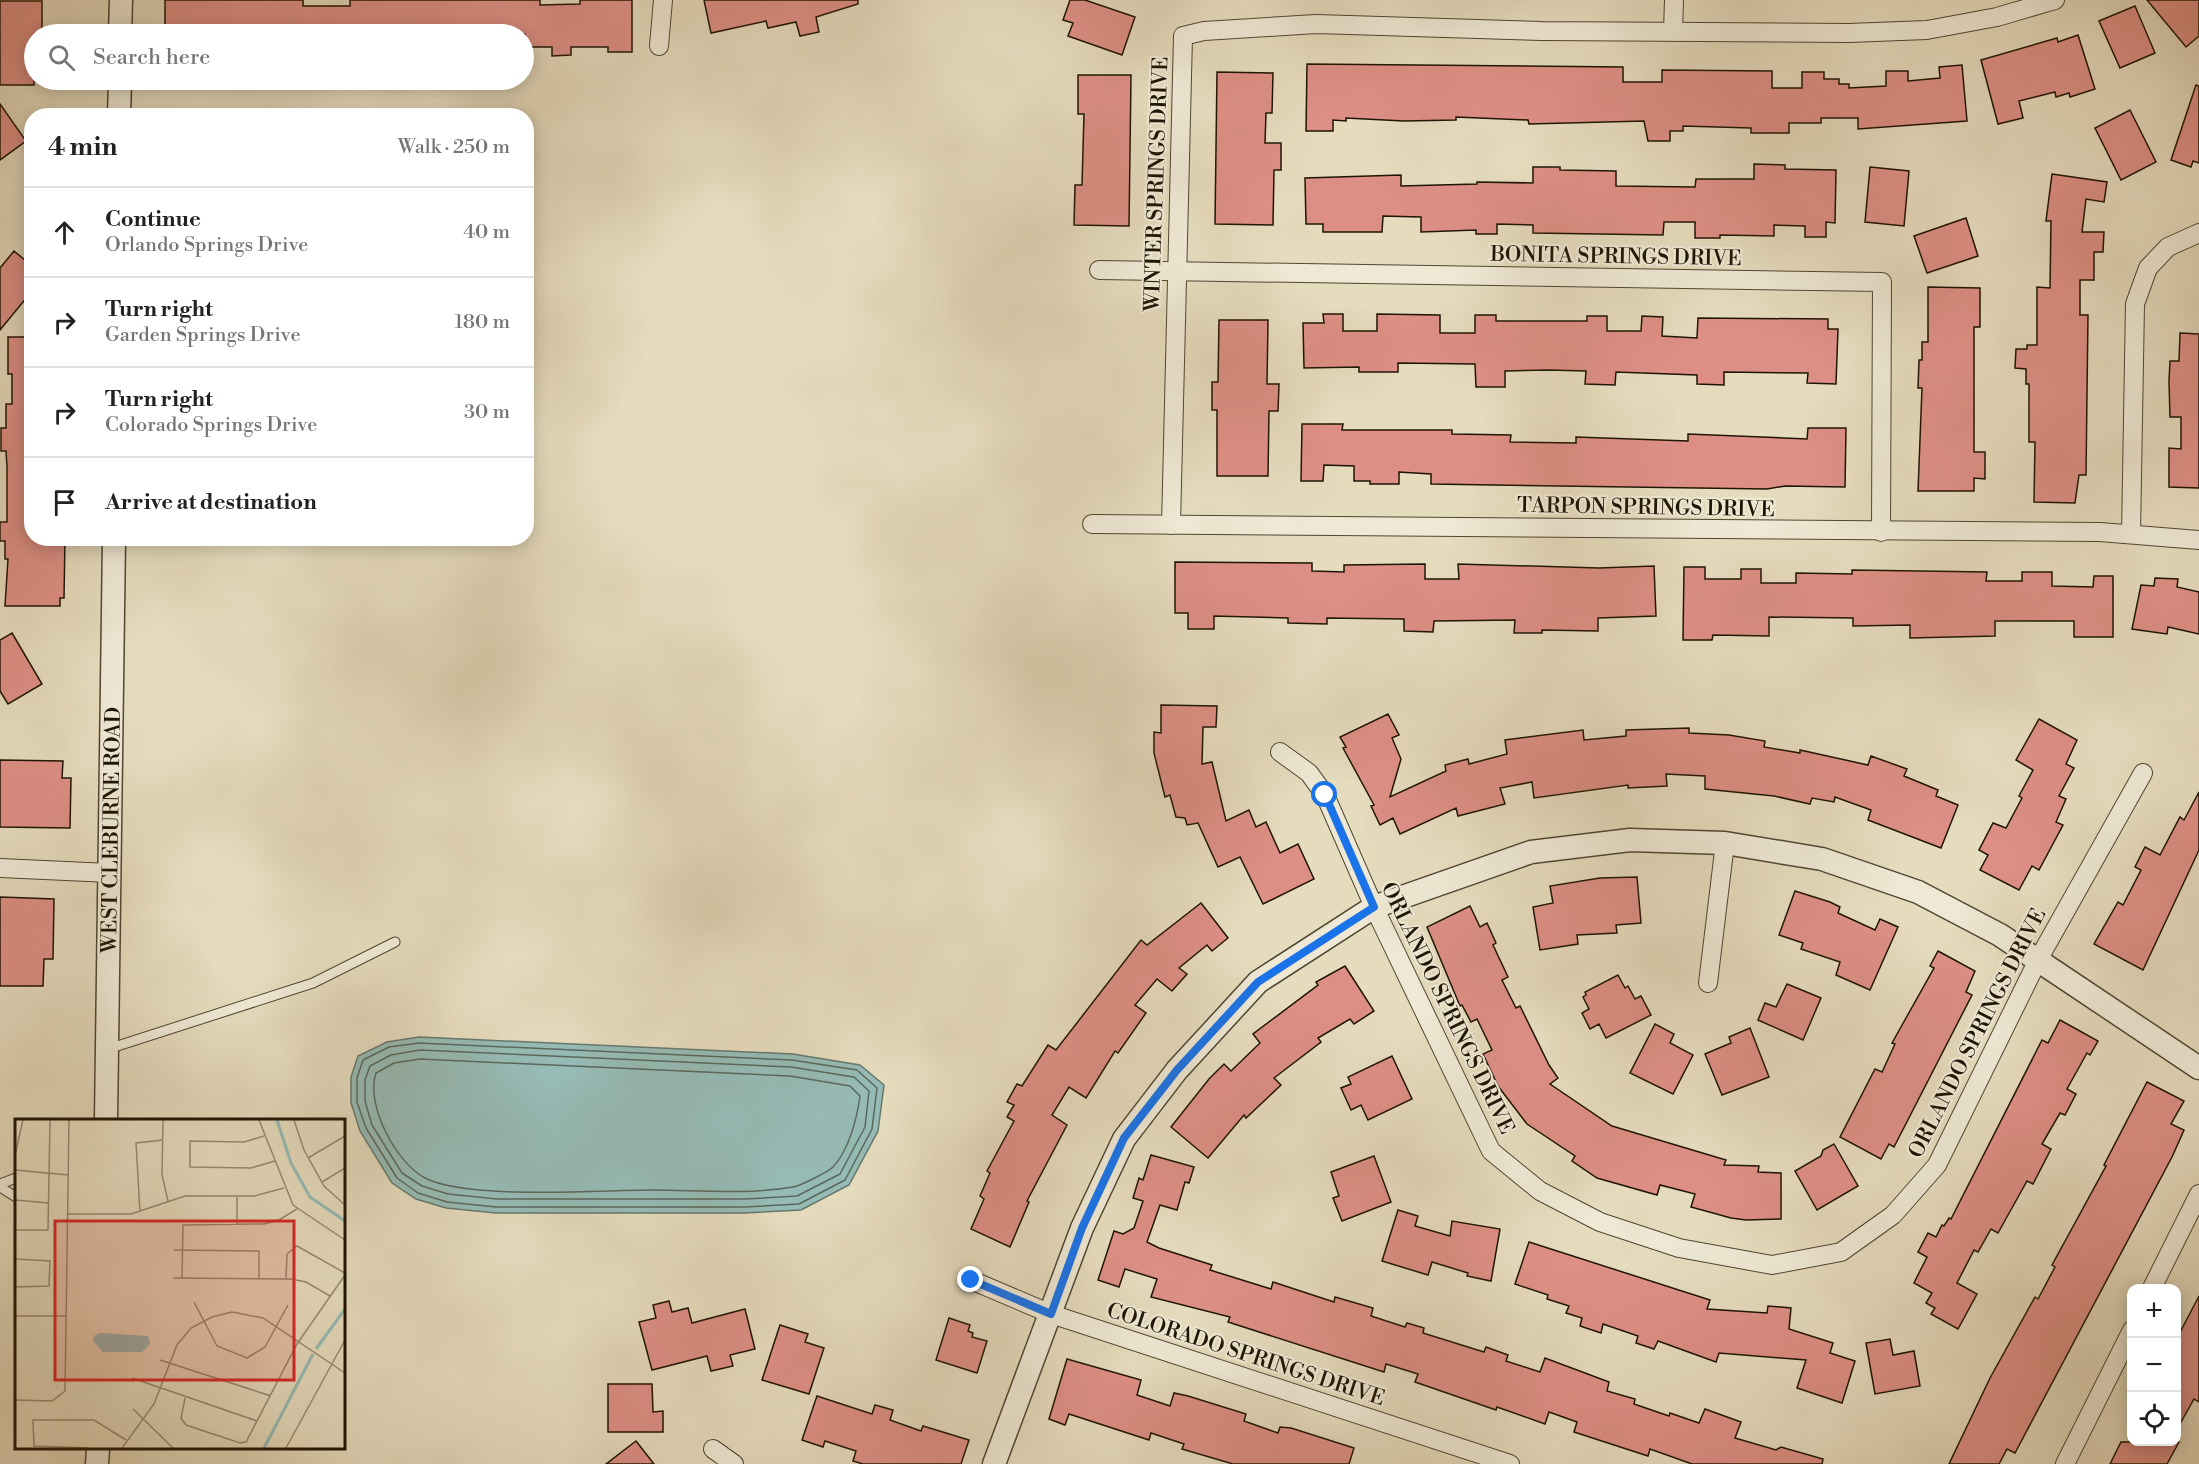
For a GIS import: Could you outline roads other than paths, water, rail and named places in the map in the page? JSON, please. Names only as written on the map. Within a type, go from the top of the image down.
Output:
[{"type":"street","points":[[120,24],[121,0]]},
{"type":"street","points":[[659,46],[663,0]]},
{"type":"street","points":[[1673,32],[1674,0]]},
{"type":"street","name":"WINTER SPRINGS DRIVE","points":[[1171,525],[1183,36],[1204,31],[1316,24],[1673,32],[1849,33],[1927,30],[1997,17],[2055,0]]},
{"type":"street","points":[[119,108],[120,90]]},
{"type":"street","points":[[2131,534],[2135,304],[2148,268],[2168,248],[2199,233]]},
{"type":"street","name":"BONITA SPRINGS DRIVE","points":[[1098,270],[1882,282],[1881,532]]},
{"type":"street","name":"TARPON SPRINGS DRIVE","points":[[1092,524],[2131,534],[2199,540]]},
{"type":"street","name":"WEST CLEBURNE ROAD","points":[[106,1119],[114,546]]},
{"type":"street","name":"ORLANDO SPRINGS DRIVE","points":[[1281,752],[1309,773],[1325,795],[1374,907],[1491,1151],[1540,1191],[1600,1222],[1679,1248],[1772,1265],[1841,1252],[1893,1215],[1937,1165],[2038,960],[2143,773]]},
{"type":"street","points":[[994,1464],[1082,1228],[1124,1138],[1177,1070],[1258,982],[1374,907],[1530,852],[1630,840],[1725,843],[1822,859],[1918,891],[2000,935],[2199,1068]]},
{"type":"street","points":[[1708,983],[1725,843]]},
{"type":"street","points":[[0,868],[110,873]]},
{"type":"street","points":[[2154,1284],[2199,1194]]},
{"type":"street","name":"COLORADO SPRINGS DRIVE","points":[[971,1280],[1051,1314],[1510,1464]]},
{"type":"street","points":[[2064,1464],[2128,1338]]},
{"type":"street","points":[[97,1464],[98,1449]]},
{"type":"street","points":[[713,1449],[734,1464]]},
{"type":"lane","points":[[108,1049],[313,983],[395,942]]},
{"type":"lane","points":[[15,1178],[0,1185],[15,1196]]},
{"type":"water","points":[[419,1037],[793,1054],[860,1065],[884,1085],[878,1131],[849,1185],[801,1210],[745,1213],[496,1213],[446,1208],[416,1199],[392,1183],[360,1131],[351,1103],[351,1077],[358,1056],[387,1042]]}]
